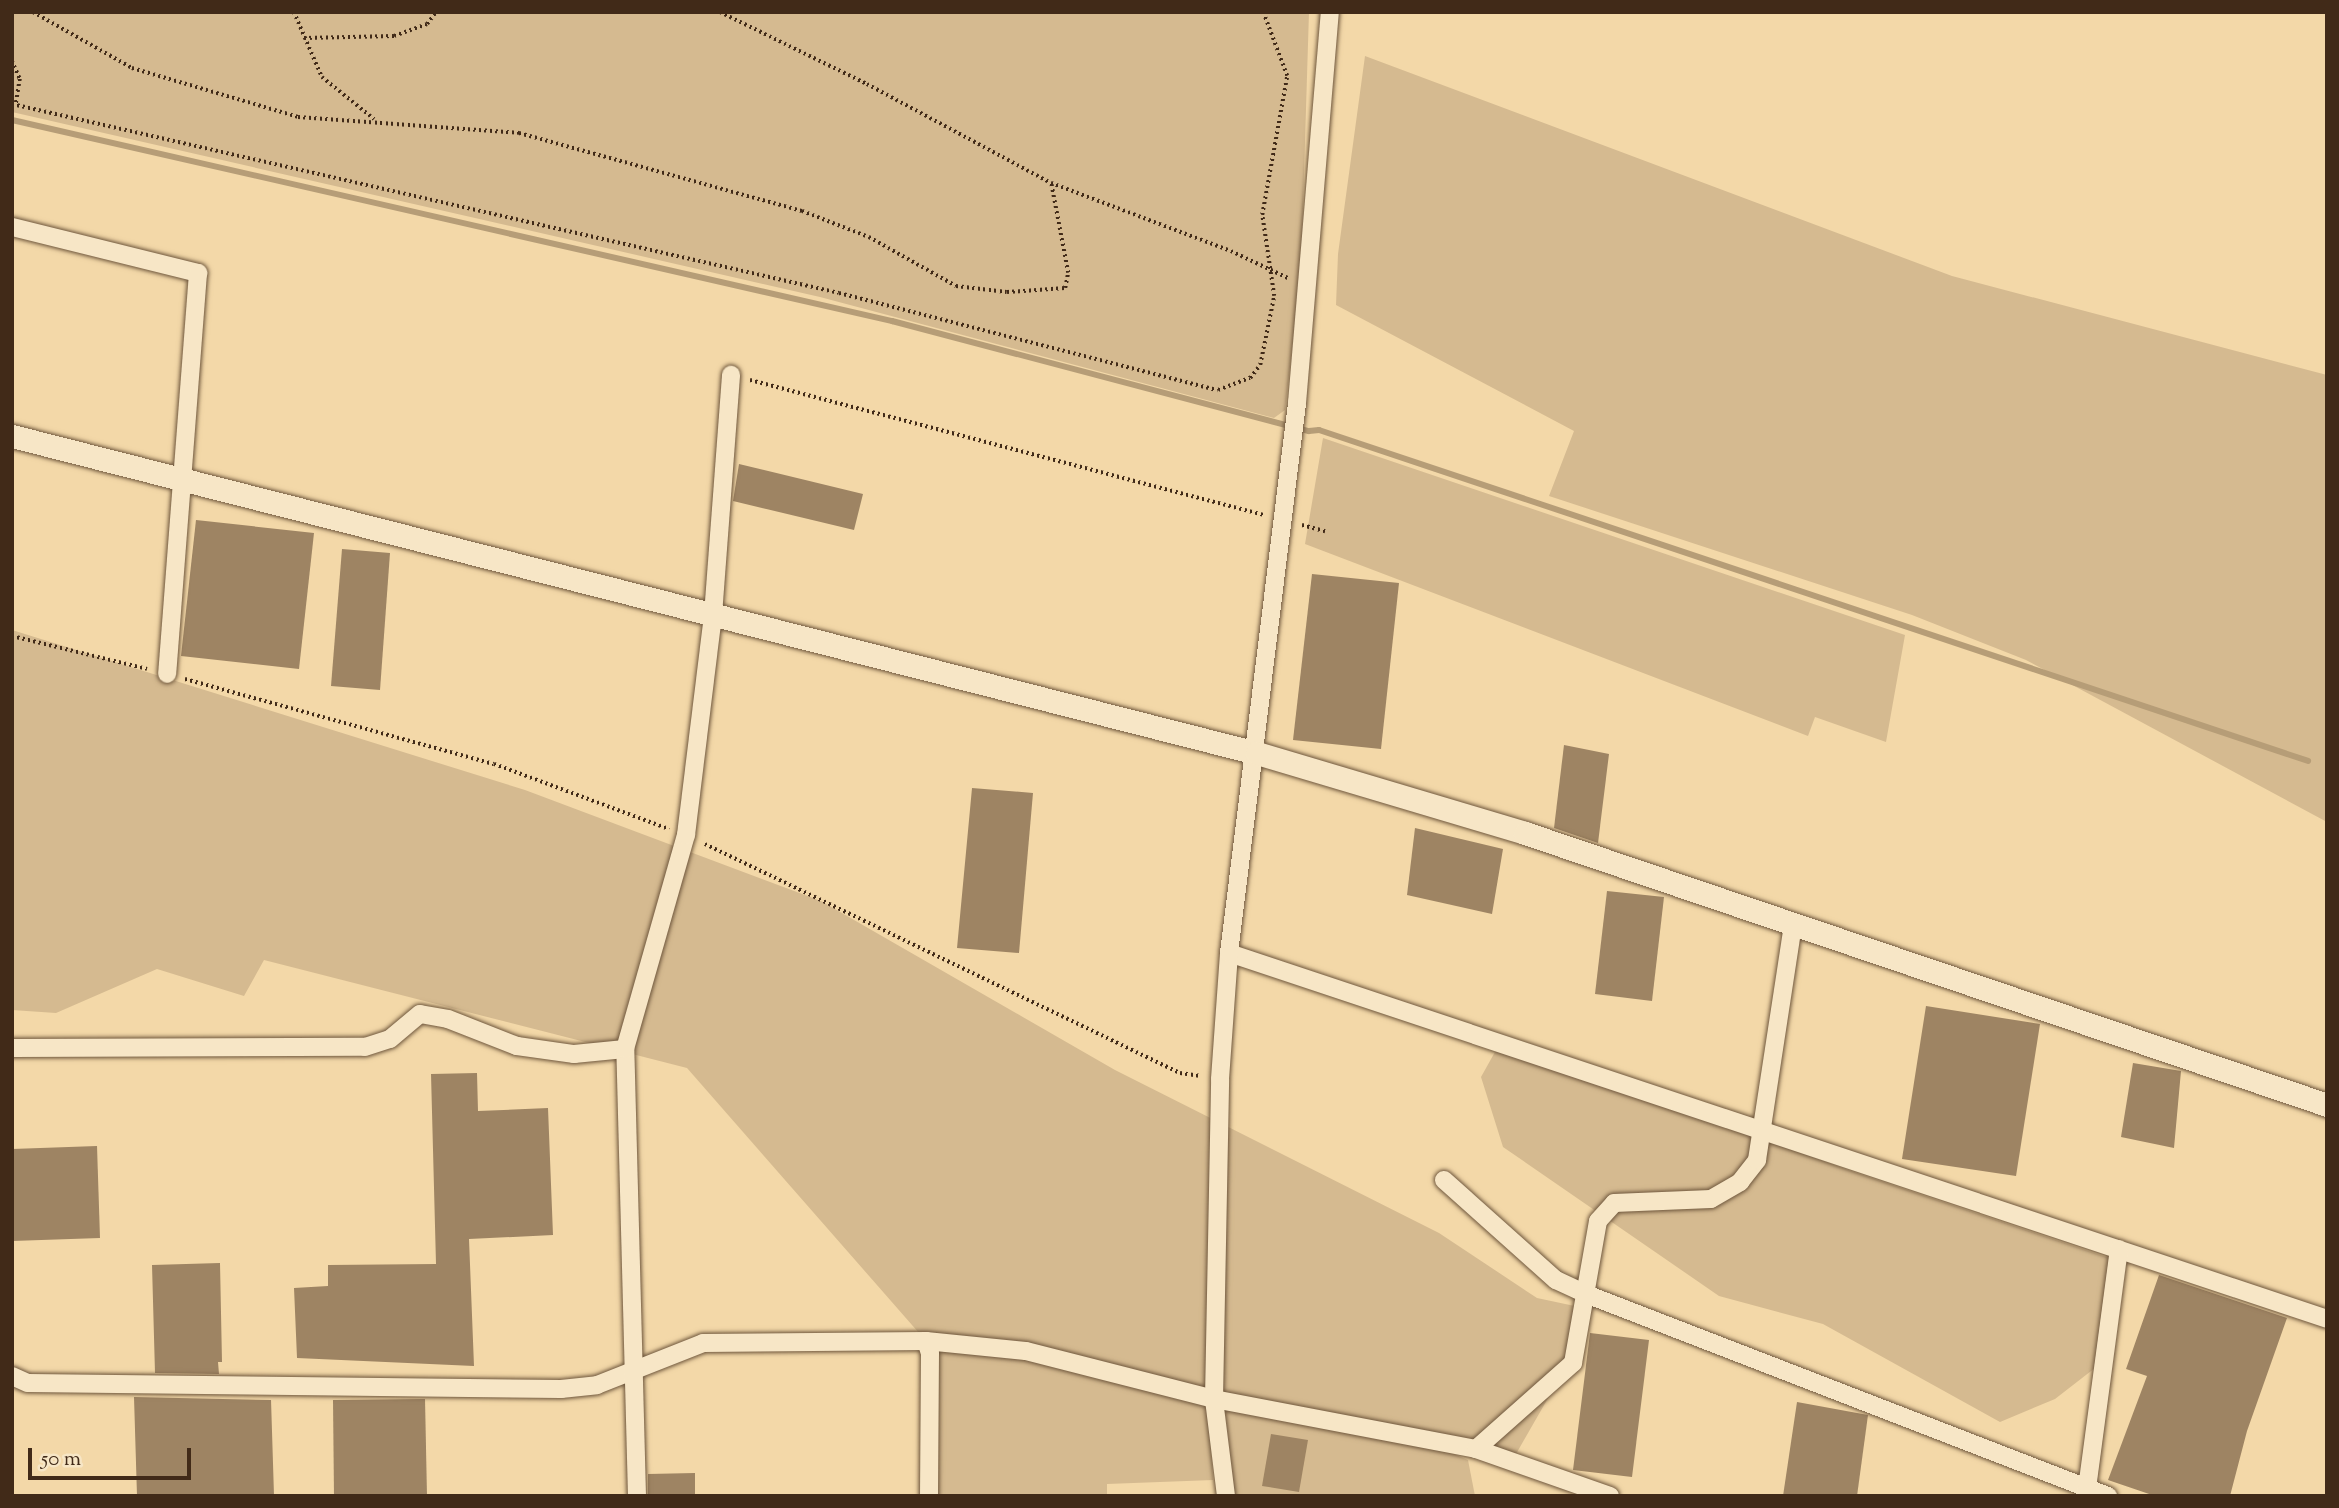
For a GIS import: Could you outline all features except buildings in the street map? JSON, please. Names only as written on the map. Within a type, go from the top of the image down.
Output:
[{"type":"street","points":[[1226,1496],[1214,1399],[1220,1079],[1230,953],[1257,753],[1308,288],[1330,12]]},
{"type":"street","points":[[12,227],[198,274],[167,674]]},
{"type":"street","points":[[637,1496],[636,1369],[625,1049],[686,835],[713,615],[731,375]]},
{"type":"street","points":[[12,436],[1257,753],[1525,833],[2327,1105]]},
{"type":"street","points":[[1476,1448],[1573,1363],[1598,1221],[1614,1203],[1711,1199],[1740,1182],[1757,1160],[1793,924]]},
{"type":"street","points":[[1230,953],[2327,1319]]},
{"type":"street","points":[[12,1048],[365,1047],[390,1039],[421,1014],[448,1019],[517,1046],[575,1054],[625,1049]]},
{"type":"street","points":[[1444,1180],[1556,1280],[2087,1492],[2108,1496]]},
{"type":"street","points":[[2087,1492],[2119,1249]]},
{"type":"street","points":[[926,1341],[930,1353],[929,1496]]},
{"type":"street","points":[[12,1376],[28,1383],[561,1388],[597,1385],[703,1343],[926,1341],[1026,1350],[1214,1399],[1476,1448],[1610,1496]]},
{"type":"path","points":[[33,12],[132,68],[298,117],[376,120],[519,133],[803,211],[869,237],[956,286],[1007,292],[1065,288],[1068,273],[1051,183]]},
{"type":"path","points":[[294,12],[322,76],[376,120]]},
{"type":"path","points":[[304,38],[394,36],[427,23],[436,12]]},
{"type":"path","points":[[720,12],[867,83],[1051,183],[1274,271],[1308,288]]},
{"type":"path","points":[[12,61],[20,79],[14,104],[825,290],[1218,390],[1242,382],[1260,365],[1274,296],[1274,271],[1262,215],[1287,76],[1263,12]]},
{"type":"path","points":[[731,375],[1275,518]]},
{"type":"path","points":[[1299,525],[1325,531]]},
{"type":"path","points":[[12,636],[167,674],[494,764],[686,835],[1180,1073],[1220,1079]]},
{"type":"shaded area","points":[[12,12],[1309,12],[1301,271],[1285,410],[1274,418],[820,297],[12,112]]},
{"type":"shaded area","points":[[1365,56],[1952,276],[2327,375],[2327,822],[2026,660],[1912,615],[1549,496],[1574,431],[1336,305],[1338,254]]},
{"type":"shaded area","points":[[1323,438],[1905,635],[1886,742],[1815,717],[1808,736],[1305,544]]},
{"type":"shaded area","points":[[12,630],[525,790],[821,901],[1115,1070],[1439,1233],[1537,1298],[1584,1308],[1578,1346],[1512,1461],[1476,1449],[1207,1388],[1213,1480],[1107,1484],[1107,1496],[931,1496],[930,1353],[960,1348],[926,1341],[687,1068],[264,960],[244,996],[157,969],[56,1013],[12,1010]]},
{"type":"shaded area","points":[[1500,1043],[1848,1170],[2112,1259],[2104,1361],[2055,1399],[2000,1422],[1823,1324],[1719,1296],[1503,1147],[1481,1077]]},
{"type":"shaded area","points":[[1224,1401],[1413,1437],[1468,1460],[1475,1496],[1235,1496]]},
{"type":"waterway","points":[[12,120],[892,321],[1309,431],[1319,430],[2308,761]]}]
